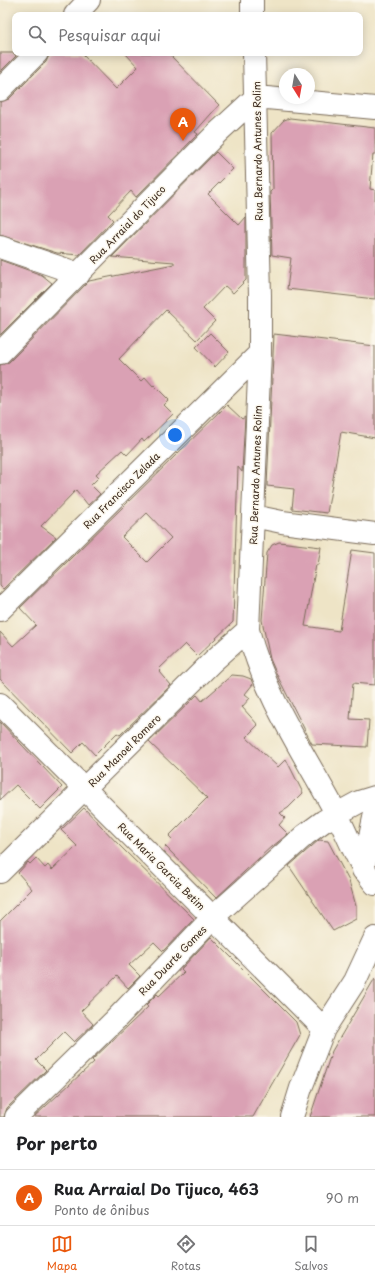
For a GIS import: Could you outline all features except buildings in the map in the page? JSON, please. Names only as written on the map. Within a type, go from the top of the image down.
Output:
[{"type":"street","points":[[78,12],[89,0]]},
{"type":"street","points":[[252,0],[252,12]]},
{"type":"street","points":[[0,90],[34,56]]},
{"type":"street","name":"Rua Bernardo Antunes Rolim","points":[[254,56],[260,353],[248,630],[256,658],[277,708],[336,813],[369,877]]},
{"type":"street","points":[[256,97],[375,108]]},
{"type":"street","name":"Rua Arraial do Tijuco","points":[[0,353],[216,134],[256,97]]},
{"type":"street","points":[[0,246],[79,274]]},
{"type":"street","name":"Rua Francisco Zelada","points":[[0,610],[260,353]]},
{"type":"street","points":[[253,516],[282,522],[375,534]]},
{"type":"street","name":"Rua Manoel Romero","points":[[0,872],[213,662],[248,630]]},
{"type":"street","name":"Rua Maria Garcia Betim","points":[[0,704],[324,1029]]},
{"type":"street","name":"Rua Duarte Gomes","points":[[16,1117],[114,1021],[213,917],[305,835],[336,813],[359,802],[375,797]]},
{"type":"street","name":"Rua Bernardo Antunes Rolim","points":[[369,877],[375,813]]},
{"type":"street","points":[[292,1117],[301,1088],[324,1029],[355,981],[375,938]]},
{"type":"place","name":"Rua Arraial Do Tijuco, 463","points":[[183,141]]}]
